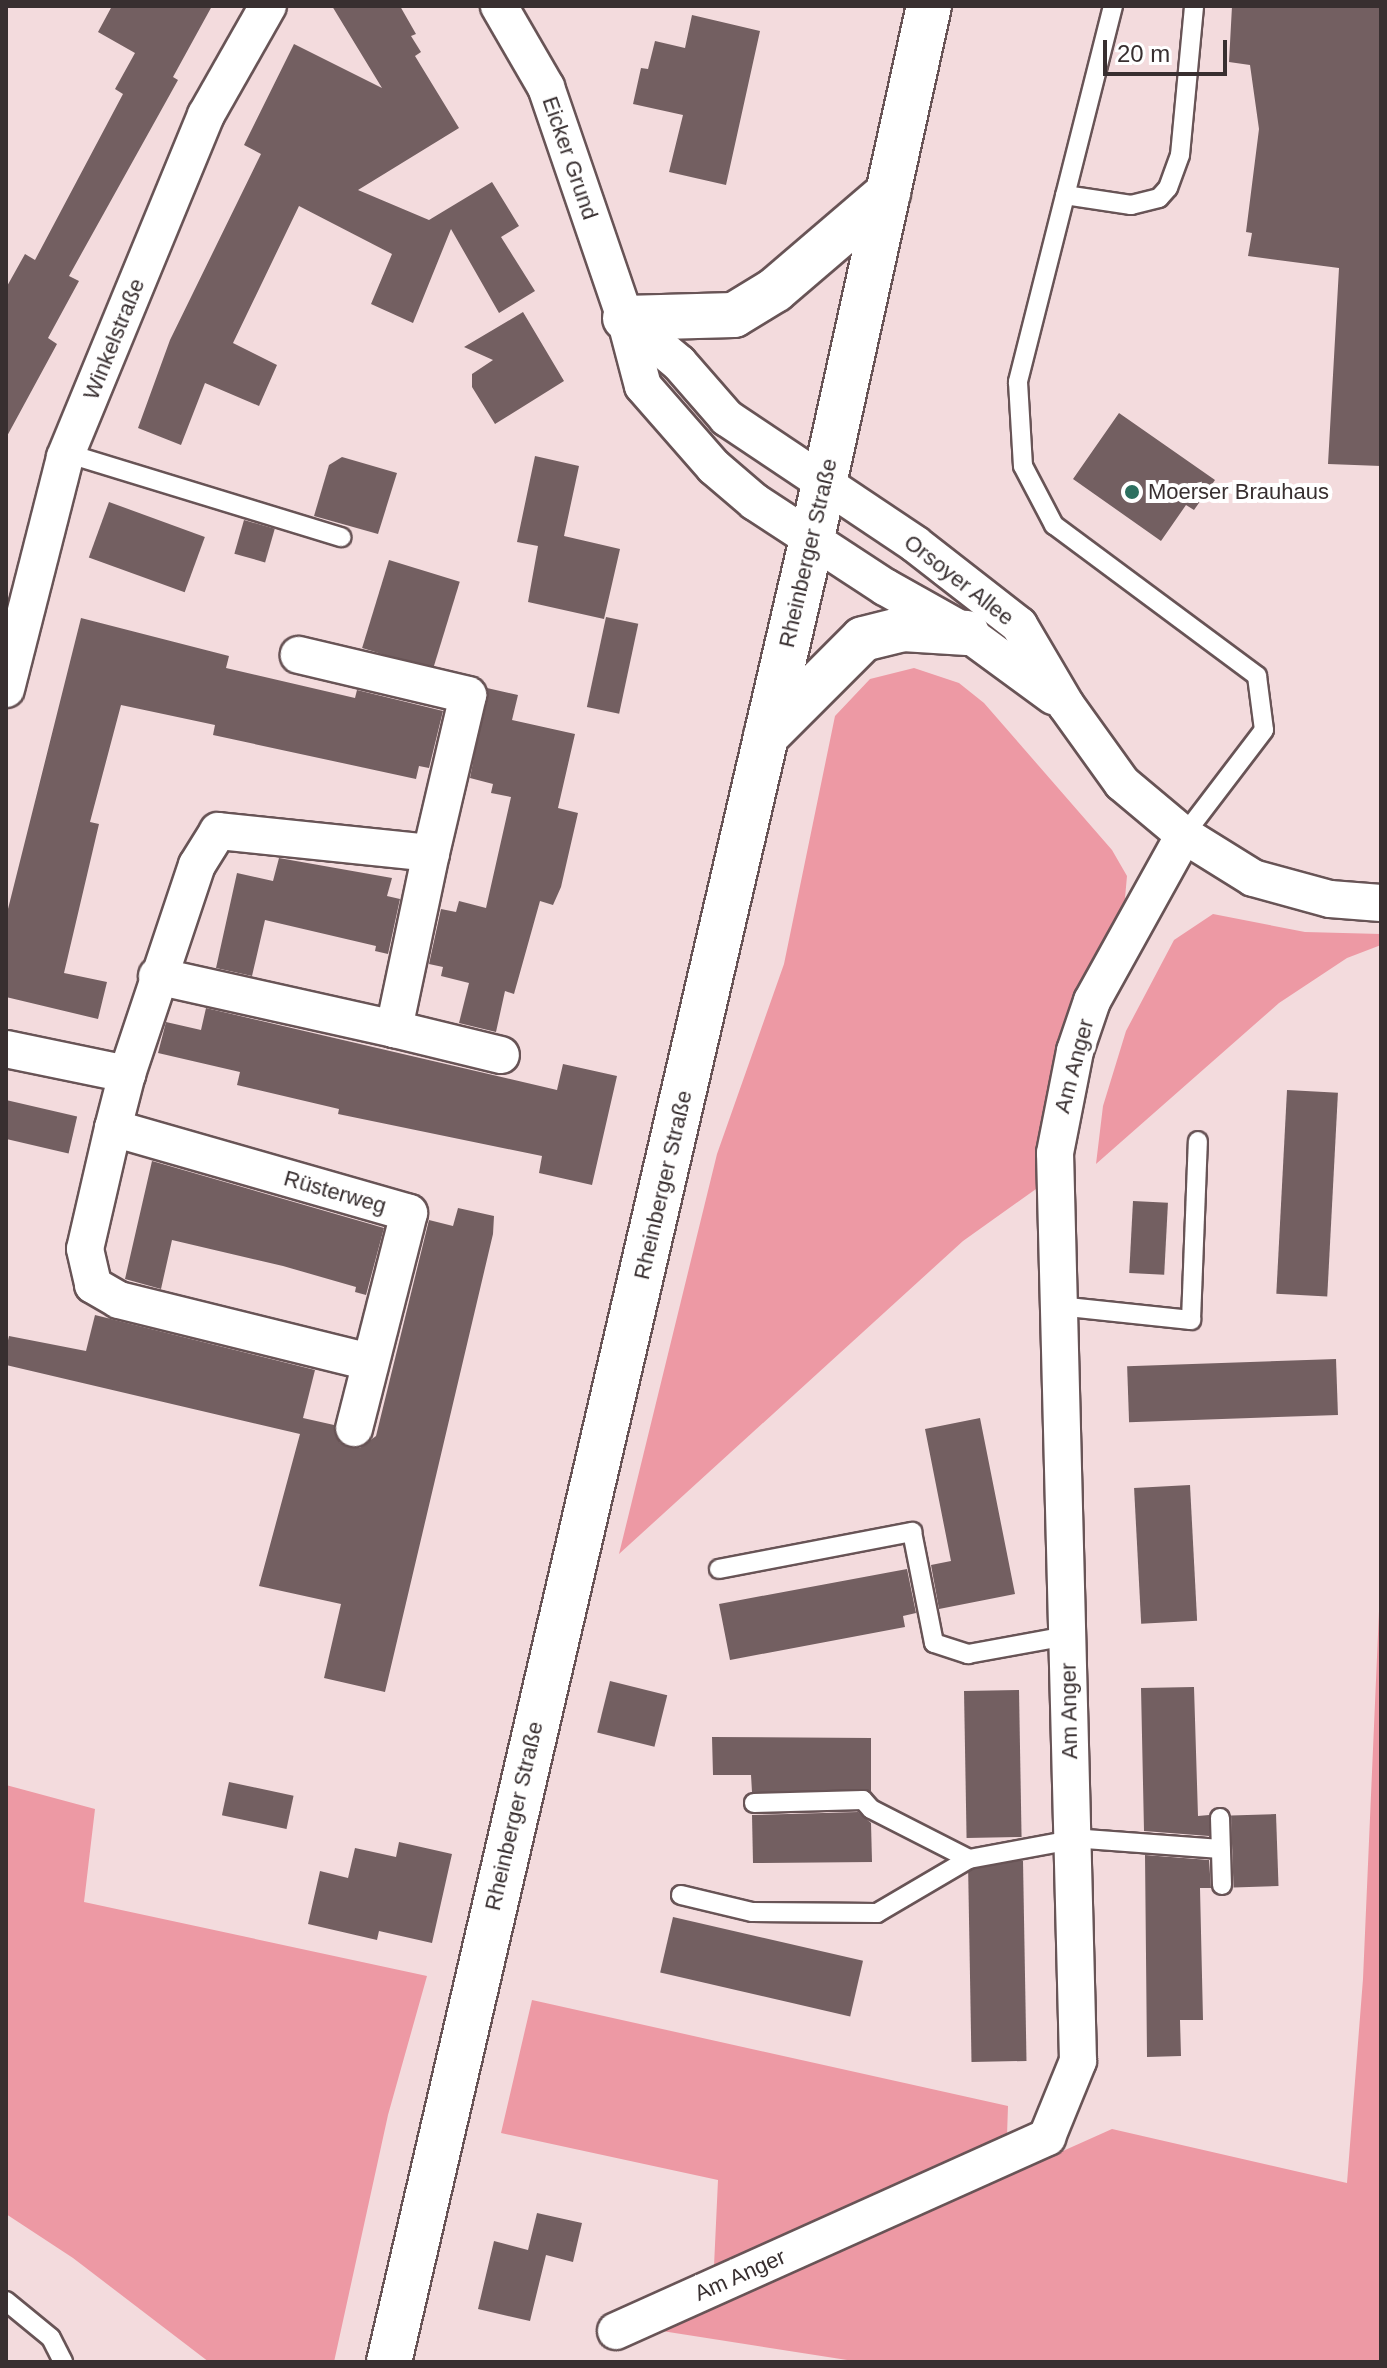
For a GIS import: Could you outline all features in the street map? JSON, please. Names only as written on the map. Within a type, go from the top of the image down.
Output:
[{"type":"main road","name":"Rheinberger Straße","points":[[389,2362],[812,538],[929,6]]},
{"type":"main road","points":[[625,318],[734,315],[775,290],[888,193]]},
{"type":"main road","points":[[766,736],[863,639],[903,629],[967,633]]},
{"type":"street","name":"Winkelstraße","points":[[6,689],[66,453],[206,115],[268,6]]},
{"type":"street","name":"Eicker Grund","points":[[499,6],[546,87],[625,318],[643,386],[714,467],[812,538]]},
{"type":"street","points":[[625,318],[679,363],[727,418],[825,481]]},
{"type":"street","name":"Orsoyer Allee","points":[[825,481],[1019,625],[1066,705],[1122,783],[1184,835],[1253,878],[1330,899],[1381,903]]},
{"type":"street","name":"Orsoyer Allee","points":[[812,538],[967,633],[1066,705]]},
{"type":"street","points":[[299,655],[468,695],[394,1029]]},
{"type":"street","points":[[369,1362],[119,1300],[93,1285],[85,1249],[127,1074],[157,976],[197,865],[218,831],[431,853]]},
{"type":"street","name":"Am Anger","points":[[616,2331],[1047,2137],[1078,2061],[1055,1153],[1075,1051],[1092,1001],[1184,835]]},
{"type":"street","points":[[157,976],[501,1055]]},
{"type":"street","points":[[6,1049],[127,1074]]},
{"type":"street","name":"Rüsterweg","points":[[113,1128],[409,1213],[354,1428]]},
{"type":"lane","points":[[1113,6],[1018,382],[1023,466],[1054,525],[1257,676],[1264,730],[1184,835]]},
{"type":"lane","points":[[1065,195],[1131,205],[1159,198],[1168,188],[1180,155],[1194,6]]},
{"type":"lane","points":[[66,453],[341,537]]},
{"type":"lane","points":[[1058,1306],[1191,1320],[1198,1141]]},
{"type":"lane","points":[[719,1569],[912,1532],[934,1643],[968,1654],[1067,1636]]},
{"type":"lane","points":[[754,1803],[863,1800],[871,1809],[969,1859]]},
{"type":"lane","points":[[1220,1818],[1222,1885]]},
{"type":"lane","points":[[681,1895],[752,1912],[877,1913],[969,1859],[1072,1839],[1221,1849]]},
{"type":"lane","points":[[6,2301],[51,2338],[63,2362]]},
{"type":"shaded area","points":[[914,668],[959,683],[984,703],[1112,850],[1127,876],[1124,909],[1054,1056],[1036,1189],[963,1241],[619,1554],[717,1154],[784,964],[835,716],[870,679]]},
{"type":"shaded area","points":[[1213,914],[1305,932],[1381,934],[1381,945],[1347,958],[1279,1003],[1096,1164],[1103,1106],[1126,1031],[1174,940]]},
{"type":"shaded area","points":[[1381,1565],[1381,2362],[860,2362],[662,2331],[1112,2129],[1347,2183],[1363,1979]]},
{"type":"shaded area","points":[[6,1785],[95,1809],[84,1902],[427,1976],[388,2115],[334,2362],[209,2362],[73,2258],[6,2214]]},
{"type":"shaded area","points":[[532,2000],[1008,2106],[1007,2136],[714,2266],[718,2180],[501,2133]]},
{"type":"building","points":[[112,6],[212,6],[173,77],[178,80],[69,276],[79,281],[48,338],[57,344],[6,438],[6,288],[25,254],[35,260],[123,94],[115,89],[135,53],[98,32]]},
{"type":"building","points":[[332,6],[400,6],[416,34],[411,36],[421,52],[415,56],[459,128],[358,190],[429,220],[492,182],[519,226],[501,237],[535,291],[499,313],[451,229],[413,323],[371,304],[392,254],[299,206],[233,343],[277,365],[259,406],[205,383],[181,445],[138,428],[170,340],[261,154],[244,145],[294,44],[382,88]]},
{"type":"building","points":[[1232,6],[1381,6],[1381,466],[1328,464],[1339,268],[1248,256],[1252,233],[1246,232],[1259,129],[1250,65],[1229,62]]},
{"type":"building","points":[[692,15],[760,31],[726,185],[669,172],[683,115],[633,104],[641,68],[648,69],[655,41],[685,48]]},
{"type":"building","points":[[523,312],[564,381],[495,424],[472,387],[472,374],[493,360],[464,347]]},
{"type":"building","points":[[1119,413],[1215,480],[1194,510],[1186,505],[1161,541],[1073,479]]},
{"type":"building","points":[[535,456],[579,466],[564,536],[620,549],[604,619],[528,602],[538,546],[517,542]]},
{"type":"building","points":[[342,457],[397,473],[378,534],[314,516],[329,465]]},
{"type":"building","points":[[109,502],[205,537],[185,592],[89,557]]},
{"type":"building","points":[[244,520],[275,529],[265,562],[234,554]]},
{"type":"building","points":[[389,560],[460,582],[433,670],[362,648]]},
{"type":"building","points":[[606,617],[638,624],[619,714],[587,707]]},
{"type":"building","points":[[81,618],[229,656],[226,668],[355,698],[357,690],[443,711],[429,768],[419,766],[416,779],[213,735],[215,725],[121,705],[90,822],[99,824],[64,973],[107,982],[98,1019],[6,997],[6,917]]},
{"type":"building","points":[[487,688],[518,695],[512,720],[575,734],[558,808],[578,813],[561,887],[553,905],[540,901],[514,994],[505,991],[496,1032],[459,1023],[469,983],[441,976],[443,967],[429,964],[441,909],[456,912],[459,901],[486,908],[511,797],[491,793],[493,784],[470,778]]},
{"type":"building","points":[[279,858],[392,878],[387,896],[400,899],[388,954],[375,951],[376,946],[265,920],[252,976],[216,968],[237,873],[273,881]]},
{"type":"building","points":[[206,1008],[557,1090],[563,1064],[617,1076],[592,1185],[539,1173],[542,1156],[338,1114],[339,1109],[237,1085],[240,1072],[158,1053],[166,1022],[201,1030]]},
{"type":"building","points":[[1287,1090],[1338,1093],[1327,1296],[1276,1294]]},
{"type":"building","points":[[6,1100],[77,1116],[69,1153],[6,1139]]},
{"type":"building","points":[[152,1161],[384,1228],[366,1295],[355,1292],[356,1287],[283,1266],[172,1240],[161,1289],[125,1279]]},
{"type":"building","points":[[1133,1201],[1168,1203],[1164,1275],[1129,1273]]},
{"type":"building","points":[[458,1208],[494,1216],[493,1234],[385,1692],[324,1678],[341,1604],[259,1586],[300,1434],[6,1365],[6,1349],[9,1336],[86,1351],[95,1315],[315,1370],[303,1418],[334,1425],[340,1443],[360,1448],[376,1436],[429,1220],[453,1226]]},
{"type":"building","points":[[1336,1359],[1338,1415],[1129,1422],[1127,1366]]},
{"type":"building","points":[[980,1418],[1015,1594],[939,1609],[931,1565],[951,1561],[925,1429]]},
{"type":"building","points":[[1190,1485],[1197,1621],[1141,1624],[1134,1488]]},
{"type":"building","points":[[907,1569],[916,1613],[903,1616],[905,1627],[730,1660],[719,1604]]},
{"type":"building","points":[[610,1681],[667,1695],[654,1747],[597,1732]]},
{"type":"building","points":[[1194,1687],[1198,1816],[1209,1815],[1209,1836],[1144,1831],[1141,1688]]},
{"type":"building","points":[[1019,1690],[1022,1837],[967,1838],[964,1691]]},
{"type":"building","points":[[712,1737],[871,1738],[871,1791],[752,1792],[751,1775],[713,1775]]},
{"type":"building","points":[[229,1782],[294,1796],[286,1829],[222,1815]]},
{"type":"building","points":[[858,1812],[871,1823],[872,1862],[753,1863],[752,1815]]},
{"type":"building","points":[[1276,1814],[1279,1886],[1234,1888],[1231,1816]]},
{"type":"building","points":[[399,1842],[452,1854],[432,1943],[379,1931],[377,1940],[308,1924],[320,1871],[348,1878],[355,1848],[396,1857]]},
{"type":"building","points":[[1145,1855],[1209,1860],[1211,1888],[1200,1888],[1203,2020],[1180,2020],[1181,2056],[1147,2057]]},
{"type":"building","points":[[1023,1861],[1026,2061],[971,2062],[968,1862]]},
{"type":"building","points":[[673,1917],[863,1961],[850,2016],[660,1973]]},
{"type":"building","points":[[537,2213],[582,2223],[573,2262],[546,2255],[530,2321],[478,2309],[494,2241],[528,2250]]},
{"type":"place","name":"Moerser Brauhaus","points":[[1132,492]]}]
